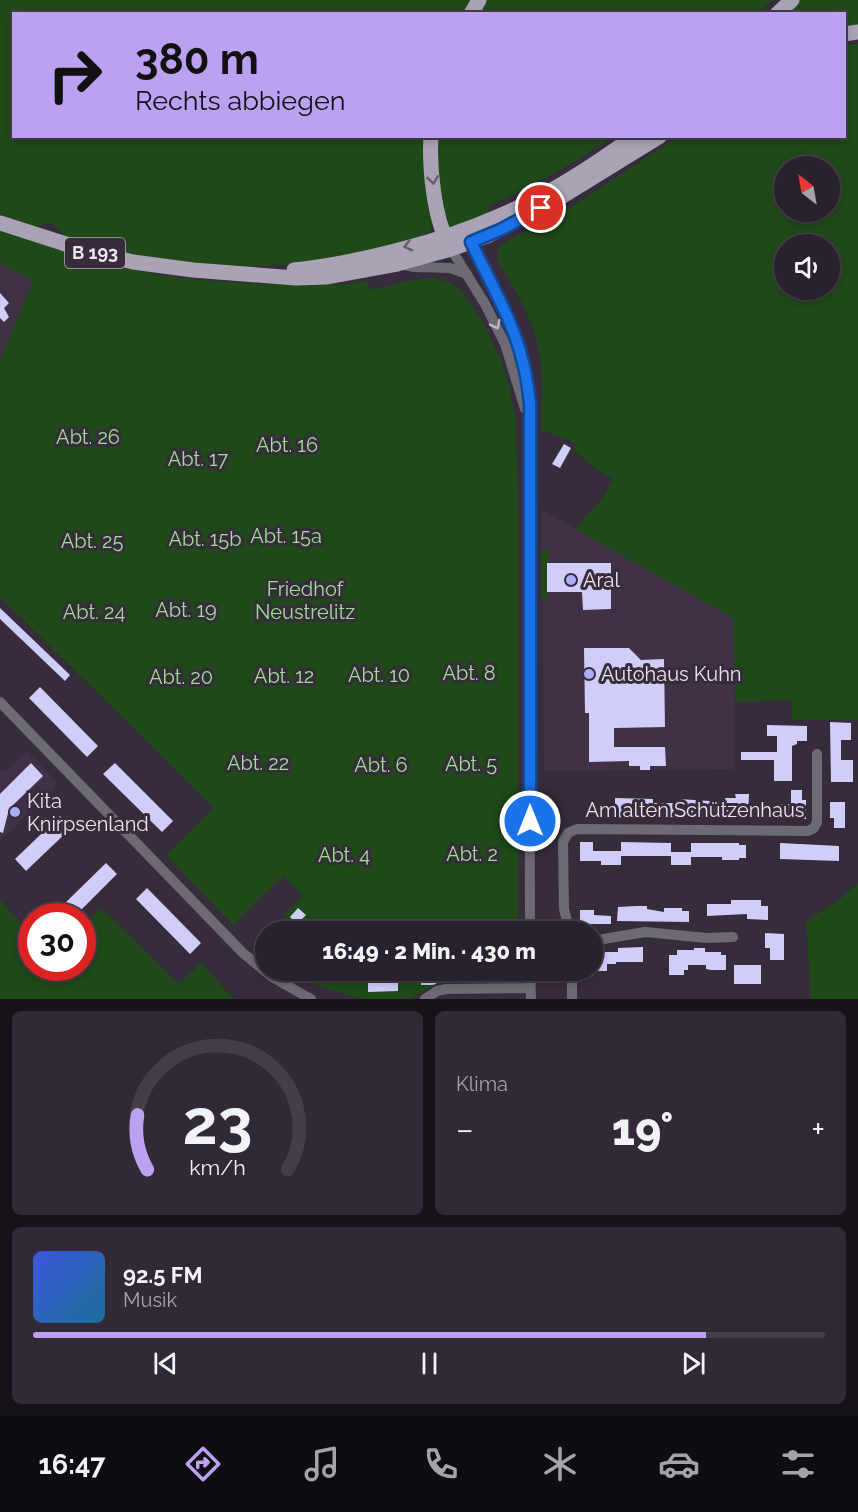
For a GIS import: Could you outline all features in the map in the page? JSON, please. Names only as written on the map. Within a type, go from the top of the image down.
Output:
[{"type":"main road","points":[[779,12],[792,0]]},
{"type":"main road","points":[[431,138],[431,166],[448,242],[500,230],[593,178],[657,138]]},
{"type":"main road","points":[[468,236],[599,162],[631,138]]},
{"type":"main road","points":[[593,178],[642,138]]},
{"type":"main road","name":"B 193","points":[[0,223],[75,248],[133,262],[193,270],[296,278],[326,278],[397,264],[448,242]]},
{"type":"main road","name":"B 193","points":[[253,274],[313,268],[448,242]]},
{"type":"street","points":[[468,236],[509,316],[524,362],[530,404],[528,466],[530,921]]},
{"type":"street","points":[[448,242],[485,304],[505,344],[525,410],[528,466]]},
{"type":"street","points":[[397,264],[450,268],[467,274]]},
{"type":"street","points":[[0,702],[243,953],[272,977],[311,999]]},
{"type":"street","name":"Am alten Schützenhaus","points":[[567,921],[564,909],[563,842],[570,831],[577,829],[808,831],[814,828],[817,822],[817,754]]},
{"type":"street","points":[[603,939],[645,932],[707,938],[733,937]]},
{"type":"street","points":[[572,981],[572,999]]},
{"type":"street","points":[[425,999],[437,991],[446,989],[530,993]]},
{"type":"shaded area","points":[[0,263],[33,280],[0,360]]},
{"type":"shaded area","points":[[542,510],[734,618],[735,769],[544,771]]},
{"type":"shaded area","name":"Kita Knirpsenland","points":[[27,751],[59,784],[0,841],[0,771],[6,771]]},
{"type":"green space","points":[[0,0],[472,0],[466,12],[12,12],[12,138],[425,138],[434,220],[429,234],[372,252],[333,260],[255,266],[217,265],[141,255],[103,247],[64,237],[55,225],[47,222],[37,228],[0,215]]},
{"type":"green space","points":[[483,0],[773,0],[760,12],[477,12]]},
{"type":"green space","points":[[799,0],[858,0],[858,25],[846,26],[846,12],[786,12]]},
{"type":"green space","points":[[858,44],[858,720],[792,720],[791,700],[735,702],[733,618],[575,529],[603,497],[613,479],[574,451],[575,443],[541,430],[542,377],[538,346],[527,313],[498,262],[498,249],[509,240],[568,209],[676,138],[846,138],[846,45]]},
{"type":"green space","points":[[435,138],[611,138],[537,183],[489,205],[488,214],[451,227],[448,225],[439,189]]},
{"type":"green space","name":"Friedhof Neustrelitz","points":[[0,229],[111,265],[184,278],[272,284],[339,284],[368,281],[370,290],[430,278],[446,281],[460,289],[484,324],[500,358],[509,385],[516,421],[518,921],[279,921],[303,896],[283,876],[233,925],[166,855],[214,808],[0,597],[0,360],[33,281],[0,263]]},
{"type":"green space","points":[[549,548],[548,598],[541,598],[541,551]]},
{"type":"green space","points":[[858,883],[858,999],[811,999],[806,921],[839,900]]},
{"type":"green space","points":[[0,900],[18,920],[18,981],[96,981],[96,913],[101,908],[179,984],[201,963],[234,999],[0,999]]},
{"type":"green space","points":[[305,981],[436,981],[436,985],[409,999],[363,999]]},
{"type":"building","points":[[0,293],[9,303],[4,308],[9,317],[4,322],[0,318]]},
{"type":"building","points":[[564,444],[571,448],[560,468],[552,464]]},
{"type":"building","points":[[547,563],[611,563],[611,609],[583,610],[582,592],[547,592]]},
{"type":"building","points":[[0,608],[70,675],[65,681],[0,619]]},
{"type":"building","points":[[584,648],[629,648],[641,660],[664,659],[665,727],[614,728],[614,747],[665,747],[666,766],[650,766],[650,770],[640,770],[640,766],[629,766],[629,761],[589,762],[589,713],[585,713]]},
{"type":"building","points":[[40,687],[98,746],[87,757],[29,698]]},
{"type":"building","points":[[830,722],[851,723],[851,740],[841,740],[841,760],[853,760],[853,782],[831,782]]},
{"type":"building","points":[[767,725],[807,726],[807,741],[797,741],[797,744],[792,746],[792,781],[774,781],[774,760],[741,760],[741,752],[777,752],[777,736],[767,736]]},
{"type":"building","points":[[31,763],[43,776],[9,809],[3,833],[0,832],[0,794]]},
{"type":"building","points":[[115,763],[173,821],[162,832],[103,774]]},
{"type":"building","points":[[791,790],[802,790],[802,800],[806,800],[806,819],[774,818],[774,804],[791,804]]},
{"type":"building","points":[[735,794],[749,794],[748,818],[652,817],[652,813],[635,812],[635,818],[615,817],[615,798],[653,799],[653,803],[679,803],[679,799],[725,802],[725,798],[736,798]]},
{"type":"building","points":[[830,802],[845,802],[845,828],[834,828],[834,818],[830,818]]},
{"type":"building","points":[[60,816],[71,828],[26,871],[15,859]]},
{"type":"building","points":[[580,842],[593,842],[593,851],[621,851],[621,865],[601,865],[601,861],[580,861]]},
{"type":"building","points":[[621,842],[671,843],[671,852],[691,852],[691,865],[671,865],[671,856],[621,856]]},
{"type":"building","points":[[691,843],[739,843],[739,845],[746,845],[746,858],[722,860],[722,857],[691,857]]},
{"type":"building","points":[[780,843],[839,846],[839,861],[780,859]]},
{"type":"building","points":[[106,863],[117,874],[88,903],[65,903]]},
{"type":"building","points":[[147,888],[201,943],[190,954],[136,899]]},
{"type":"building","points":[[731,900],[761,900],[761,906],[768,906],[768,920],[747,919],[747,914],[707,916],[707,904],[731,904]]},
{"type":"building","points":[[647,906],[647,909],[664,912],[664,908],[682,908],[682,911],[689,911],[689,922],[617,921],[618,907]]},
{"type":"building","points":[[298,908],[306,915],[300,921],[294,921],[290,917]]},
{"type":"building","points":[[580,910],[594,910],[594,915],[611,916],[611,924],[603,924],[603,921],[580,921]]},
{"type":"building","points":[[765,933],[784,934],[784,960],[770,960],[770,948],[765,948]]},
{"type":"building","points":[[643,947],[643,962],[607,964],[607,971],[603,971],[603,952],[618,952],[618,948]]},
{"type":"building","points":[[694,948],[705,948],[705,952],[721,952],[721,955],[726,955],[726,970],[706,969],[706,965],[688,965],[688,970],[684,970],[684,975],[669,975],[669,955],[677,955],[677,950],[694,950]]},
{"type":"building","points":[[734,965],[761,965],[761,984],[734,984]]},
{"type":"building","points":[[368,981],[398,982],[398,991],[368,992]]},
{"type":"building","points":[[421,981],[437,981],[436,984],[421,985]]},
{"type":"place","name":"Aral","points":[[571,580]]},
{"type":"place","name":"Autohaus Kuhn","points":[[589,674]]},
{"type":"place","name":"Kita Knirpsenland","points":[[15,812]]},
{"type":"route","points":[[530,821],[528,466],[530,404],[528,380],[515,332],[471,242],[500,230],[541,208]]},
{"type":"park label","name":"Abt. 26","points":[[88,437]]},
{"type":"park label","name":"Abt. 16","points":[[287,445]]},
{"type":"park label","name":"Abt. 17","points":[[198,459]]},
{"type":"park label","name":"Abt. 15a","points":[[286,536]]},
{"type":"park label","name":"Abt. 15b","points":[[205,539]]},
{"type":"park label","name":"Abt. 25","points":[[92,541]]},
{"type":"park label","name":"Abt. 19","points":[[186,610]]},
{"type":"park label","name":"Abt. 24","points":[[94,612]]},
{"type":"park label","name":"Abt. 8","points":[[469,673]]},
{"type":"park label","name":"Abt. 10","points":[[379,675]]},
{"type":"park label","name":"Abt. 12","points":[[284,676]]},
{"type":"park label","name":"Abt. 20","points":[[181,677]]},
{"type":"park label","name":"Abt. 22","points":[[258,763]]},
{"type":"park label","name":"Abt. 5","points":[[471,764]]},
{"type":"park label","name":"Abt. 6","points":[[381,765]]},
{"type":"park label","name":"Abt. 2","points":[[472,854]]},
{"type":"park label","name":"Abt. 4","points":[[344,855]]}]
